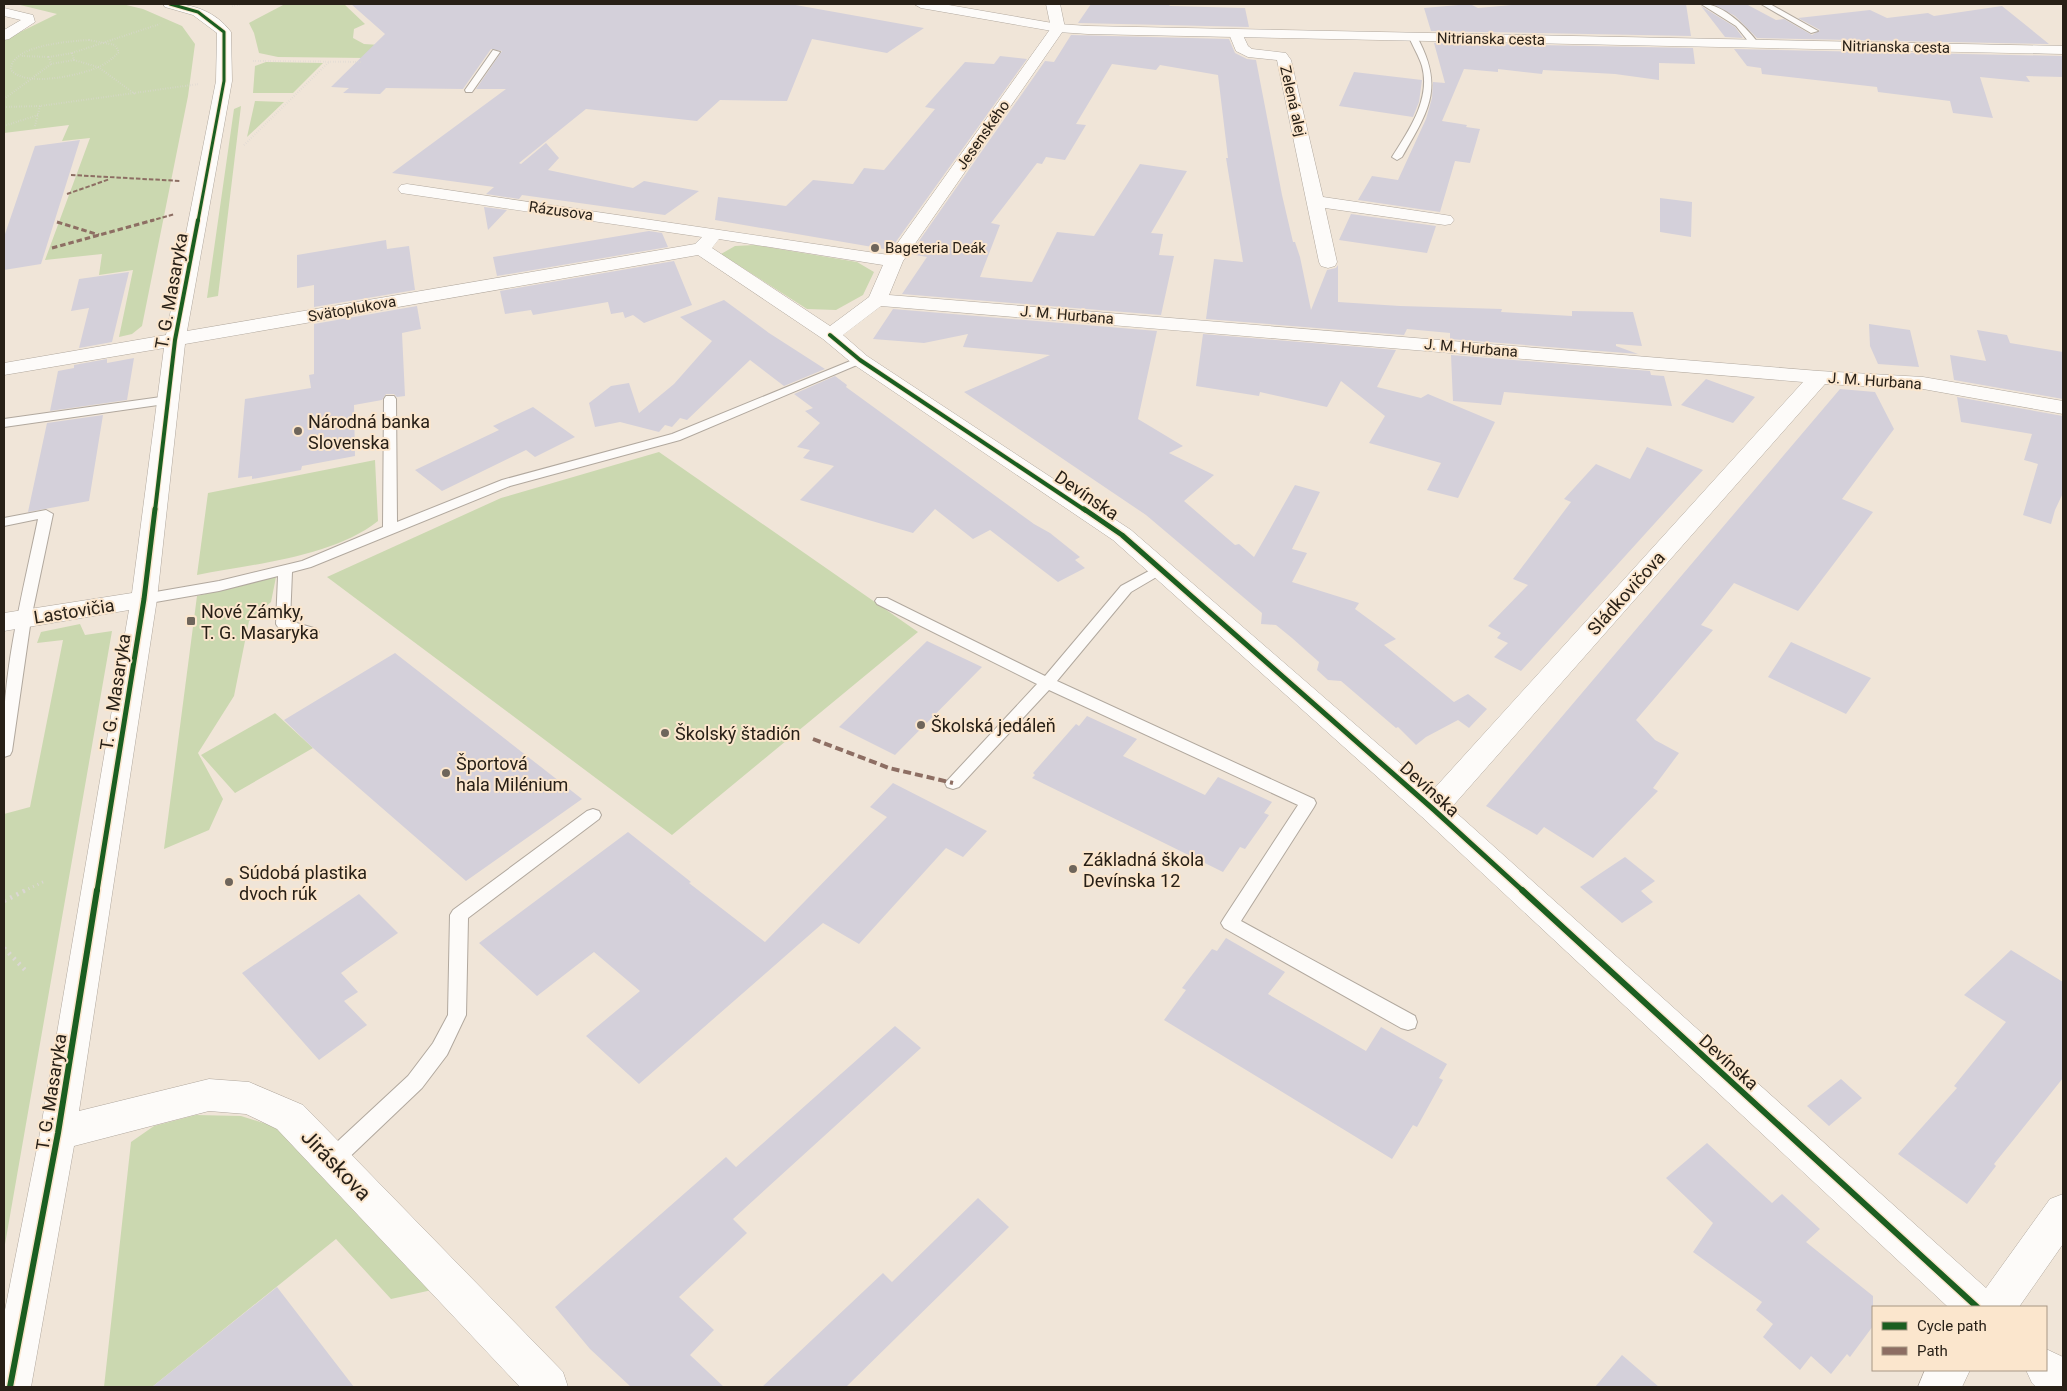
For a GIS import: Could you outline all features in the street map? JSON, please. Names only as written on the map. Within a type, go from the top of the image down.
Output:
[{"type":"street","name":"T. G. Masaryka","points":[[10,1387],[58,1133],[144,599],[175,340],[224,81],[224,32],[198,12],[170,4]]},
{"type":"street","name":"Nitrianska cesta","points":[[921,4],[1058,28],[1236,34],[2063,50]]},
{"type":"street","points":[[1053,4],[1058,28]]},
{"type":"street","points":[[4,12],[28,18],[28,22],[4,36]]},
{"type":"street","name":"Jesenského","points":[[877,300],[894,261],[1058,28]]},
{"type":"street","name":"Zelená alej","points":[[1236,34],[1241,48],[1248,53],[1281,56],[1284,60],[1328,262]]},
{"type":"street","name":"Rázusova","points":[[407,189],[715,233],[894,261]]},
{"type":"street","points":[[1316,201],[1445,220]]},
{"type":"street","points":[[701,249],[715,233]]},
{"type":"street","name":"Svätoplukova","points":[[4,369],[701,249]]},
{"type":"street","name":"Devínska","points":[[701,249],[830,335],[860,360],[1122,536],[1433,809],[1976,1306]]},
{"type":"street","points":[[830,335],[877,300]]},
{"type":"street","name":"J. M. Hurbana","points":[[877,300],[1819,377],[1924,383],[2063,407]]},
{"type":"street","name":"Sládkovičova","points":[[1433,809],[1819,377]]},
{"type":"street","name":"Lastovičia","points":[[14,621],[144,599]]},
{"type":"street","name":"Jiráskova","points":[[58,1133],[209,1095],[249,1098],[290,1117],[548,1387]]},
{"type":"street","points":[[1997,1306],[2063,1212]]},
{"type":"street","points":[[2047,1370],[2063,1385]]},
{"type":"street","points":[[1938,1387],[1949,1371]]},
{"type":"lane","points":[[1705,4],[1739,24],[1755,44]]},
{"type":"lane","points":[[1765,4],[1814,31]]},
{"type":"lane","points":[[1397,157],[1420,115],[1428,91],[1426,68],[1413,37]]},
{"type":"lane","points":[[469,90],[496,52]]},
{"type":"lane","points":[[144,599],[219,586],[306,564],[506,483],[676,437],[860,360]]},
{"type":"lane","points":[[390,399],[390,530]]},
{"type":"lane","points":[[4,423],[168,400]]},
{"type":"lane","points":[[4,522],[46,514],[14,621],[4,751]]},
{"type":"lane","points":[[285,569],[283,624],[312,632]]},
{"type":"lane","points":[[953,783],[1047,683],[1126,589],[1160,569]]},
{"type":"lane","points":[[882,601],[1047,683],[1308,803],[1230,923],[1408,1022]]},
{"type":"lane","points":[[332,1160],[415,1082],[440,1049],[457,1015],[459,915],[593,815]]},
{"type":"path","points":[[20,56],[49,57],[72,53],[168,21]]},
{"type":"path","points":[[89,40],[107,42],[115,45],[119,52],[111,61],[98,67],[67,76],[33,78],[20,76],[11,70],[11,66],[20,56],[39,48],[64,42],[89,40]]},
{"type":"path","points":[[72,53],[74,60]]},
{"type":"path","points":[[49,57],[51,64]]},
{"type":"path","points":[[4,99],[51,64],[74,60],[98,67],[135,94]]},
{"type":"path","points":[[252,61],[363,62]]},
{"type":"path","points":[[244,145],[329,62]]},
{"type":"path","points":[[4,107],[40,106],[200,84]]},
{"type":"path","points":[[36,126],[40,106]]},
{"type":"path","points":[[4,126],[38,115]]},
{"type":"path","points":[[4,901],[45,881]]},
{"type":"path","points":[[4,948],[27,972]]},
{"type":"green space","points":[[16,4],[122,4],[143,9],[182,26],[195,44],[188,96],[142,326],[132,334],[119,337],[133,270],[99,275],[102,254],[45,260],[90,138],[62,141],[69,125],[4,133],[4,40],[57,14]]},
{"type":"green space","points":[[285,4],[344,4],[365,24],[354,29],[353,38],[364,44],[380,45],[367,58],[278,57],[259,53],[254,33],[249,23]]},
{"type":"green space","points":[[266,62],[323,63],[293,93],[253,93],[255,66]]},
{"type":"green space","points":[[255,101],[284,102],[247,137]]},
{"type":"green space","points":[[241,106],[218,296],[207,298],[234,109]]},
{"type":"green space","points":[[755,245],[857,262],[874,272],[863,295],[836,310],[807,309],[721,254],[735,246]]},
{"type":"green space","name":"Školský štadión","points":[[659,452],[918,632],[672,835],[327,577],[501,498]]},
{"type":"green space","points":[[375,460],[378,521],[360,533],[316,551],[267,563],[197,575],[208,493]]},
{"type":"green space","points":[[276,577],[271,602],[249,621],[234,696],[198,753],[223,799],[209,830],[164,849],[197,596]]},
{"type":"green space","points":[[80,624],[85,635],[112,631],[4,1250],[4,814],[30,807],[63,640],[37,643],[41,632]]},
{"type":"green space","points":[[275,713],[313,748],[235,793],[201,755]]},
{"type":"green space","points":[[196,1115],[241,1116],[276,1127],[432,1290],[391,1299],[336,1239],[152,1387],[104,1387],[131,1142],[154,1126]]},
{"type":"building","points":[[351,4],[790,4],[924,28],[887,53],[812,39],[787,101],[720,100],[697,121],[586,109],[519,163],[521,164],[546,143],[559,158],[548,170],[633,188],[644,181],[699,191],[665,215],[522,195],[519,199],[486,194],[494,187],[392,173],[506,89],[476,89],[502,51],[491,49],[463,89],[386,88],[380,94],[343,93],[349,88],[331,87],[385,34]]},
{"type":"building","points":[[1091,4],[1168,4],[1170,6],[1245,8],[1249,27],[1078,23]]},
{"type":"building","points":[[1470,4],[1478,8],[1523,4],[1686,4],[1691,36],[1431,31],[1424,8]]},
{"type":"building","points":[[1712,4],[1746,4],[1776,20],[1784,19],[1812,35],[1820,30],[1798,18],[1870,10],[1887,18],[1928,13],[1934,16],[2002,6],[2049,44],[1757,38],[1735,16]]},
{"type":"building","points":[[1701,6],[1735,27],[1743,38],[1725,37]]},
{"type":"building","points":[[1071,35],[1229,39],[1235,53],[1247,59],[1256,60],[1282,195],[1293,242],[1295,242],[1300,257],[1311,310],[1327,270],[1336,268],[1338,265],[1338,302],[1502,309],[1501,312],[1572,316],[1572,311],[1633,312],[1642,346],[1616,344],[1616,346],[1638,354],[1450,339],[1450,333],[1407,329],[1404,335],[1206,319],[1214,259],[1243,262],[1226,158],[1228,158],[1218,75],[1160,65],[1156,70],[1112,64],[1076,124],[1086,125],[1065,160],[1046,157],[1042,164],[1037,163],[991,223],[1000,225],[980,277],[1032,282],[1057,232],[1094,236],[1140,164],[1187,171],[1151,233],[1163,234],[1159,255],[1174,256],[1161,315],[902,294],[927,257],[910,254],[1045,61],[1054,62]]},
{"type":"building","points":[[1434,43],[1693,48],[1695,64],[1659,63],[1659,80],[1615,74],[1543,70],[1542,74],[1498,69],[1498,72],[1464,69],[1442,121],[1480,129],[1470,163],[1455,161],[1440,212],[1358,200],[1372,176],[1398,180],[1426,119],[1432,98],[1433,82],[1445,83]]},
{"type":"building","points":[[1734,49],[2063,56],[2063,77],[2026,76],[2030,82],[1980,77],[1993,118],[1953,113],[1950,101],[1878,92],[1877,87],[1762,74],[1761,68],[1747,66]]},
{"type":"building","points":[[1000,56],[1027,59],[890,250],[715,220],[718,197],[786,206],[813,180],[853,184],[864,168],[884,170],[935,109],[925,107],[965,62],[994,64]]},
{"type":"building","points":[[1354,72],[1422,80],[1419,102],[1413,117],[1339,106]]},
{"type":"building","points":[[80,140],[41,264],[4,270],[4,237],[35,146]]},
{"type":"building","points":[[1660,198],[1692,202],[1691,237],[1660,232]]},
{"type":"building","points":[[484,207],[507,210],[488,230]]},
{"type":"building","points":[[1351,214],[1436,226],[1427,253],[1339,240]]},
{"type":"building","points":[[649,231],[662,233],[668,247],[497,276],[493,257]]},
{"type":"building","points":[[386,240],[387,249],[409,246],[415,290],[314,307],[314,285],[297,288],[297,255]]},
{"type":"building","points":[[674,261],[692,305],[644,323],[633,315],[625,318],[623,312],[611,314],[608,302],[533,315],[531,310],[505,314],[500,291]]},
{"type":"building","points":[[129,272],[112,342],[79,348],[89,308],[71,311],[79,279]]},
{"type":"building","points":[[724,300],[769,333],[825,369],[784,386],[750,360],[687,420],[680,418],[672,427],[665,425],[659,432],[620,422],[595,427],[589,403],[611,386],[629,383],[639,413],[674,384],[712,341],[680,317]]},
{"type":"building","name":"Národná banka Slovenska","points":[[417,306],[421,329],[402,333],[405,396],[397,397],[394,394],[386,394],[382,400],[354,405],[355,456],[302,466],[301,470],[252,479],[252,476],[238,478],[245,399],[311,388],[309,375],[314,374],[314,324]]},
{"type":"building","points":[[893,309],[1157,331],[1138,419],[1183,446],[1169,453],[1214,475],[1184,501],[1235,545],[1239,544],[1254,557],[1295,485],[1320,492],[1292,549],[1307,553],[1292,582],[1359,603],[1355,609],[1396,639],[1384,645],[1454,702],[1468,694],[1487,709],[1469,728],[1458,720],[1426,737],[1416,745],[1398,727],[1396,728],[1341,681],[1328,680],[1317,670],[1319,662],[1276,625],[1261,624],[1262,613],[1146,515],[964,392],[1050,355],[963,347],[968,334],[924,343],[873,339]]},
{"type":"building","points":[[1869,324],[1910,330],[1919,367],[1878,364],[1870,346]]},
{"type":"building","points":[[1977,330],[2007,335],[2010,343],[2063,352],[2063,399],[1954,380],[1950,355],[1986,361]]},
{"type":"building","points":[[1203,334],[1396,350],[1377,387],[1421,398],[1428,394],[1495,422],[1458,498],[1427,490],[1441,463],[1369,443],[1385,416],[1341,381],[1327,407],[1260,392],[1259,396],[1196,386]]},
{"type":"building","points":[[1451,355],[1650,371],[1651,375],[1664,376],[1672,406],[1504,392],[1501,405],[1453,401]]},
{"type":"building","points":[[134,358],[127,400],[50,411],[58,371],[74,368],[74,365],[107,359],[107,363]]},
{"type":"building","points":[[835,376],[847,385],[846,387],[1034,524],[1050,533],[1080,557],[1075,560],[1085,568],[1058,582],[990,530],[973,539],[935,509],[913,533],[800,500],[834,466],[803,458],[810,450],[797,447],[820,423],[805,411],[813,408],[794,394]]},
{"type":"building","points":[[1706,379],[1755,397],[1733,423],[1681,405]]},
{"type":"building","points":[[1840,389],[1875,392],[1894,429],[1842,499],[1873,512],[1798,611],[1734,583],[1701,625],[1713,630],[1636,720],[1655,740],[1679,753],[1653,788],[1658,791],[1593,858],[1544,827],[1537,835],[1486,806]]},
{"type":"building","points":[[1957,397],[2063,416],[2063,493],[2051,524],[2023,515],[2038,464],[2024,460],[2032,434],[1961,422]]},
{"type":"building","points":[[533,407],[575,437],[535,457],[526,450],[442,491],[415,470],[499,430],[493,426]]},
{"type":"building","points":[[103,415],[89,501],[28,512],[47,423]]},
{"type":"building","points":[[1647,447],[1703,470],[1521,671],[1494,657],[1508,643],[1497,638],[1501,633],[1488,626],[1528,585],[1513,579],[1571,502],[1564,499],[1596,464],[1630,479]]},
{"type":"building","points":[[927,641],[982,667],[895,755],[839,727]]},
{"type":"building","points":[[1791,642],[1871,678],[1846,714],[1768,677]]},
{"type":"building","name":"Športová hala Milénium","points":[[395,653],[582,799],[466,881],[313,748],[284,720]]},
{"type":"building","points":[[1087,716],[1137,739],[1123,756],[1205,795],[1218,777],[1272,802],[1264,813],[1269,815],[1245,849],[1240,847],[1223,872],[1032,778],[1035,775],[1033,773],[1076,724],[1079,726]]},
{"type":"building","points":[[893,783],[987,831],[963,857],[946,848],[859,944],[823,923],[639,1084],[586,1036],[640,991],[594,952],[537,996],[479,943],[628,832],[691,882],[689,883],[765,942],[887,817],[870,807]]},
{"type":"building","points":[[1625,857],[1655,881],[1641,891],[1653,902],[1622,923],[1580,887]]},
{"type":"building","points":[[359,894],[398,933],[341,973],[358,992],[344,1001],[367,1025],[319,1060],[242,973]]},
{"type":"building","points":[[1226,938],[1285,972],[1268,994],[1366,1051],[1381,1027],[1447,1064],[1439,1078],[1443,1080],[1417,1127],[1413,1125],[1392,1159],[1164,1020],[1186,990],[1182,988],[1212,949],[1217,951]]},
{"type":"building","points":[[2011,950],[2063,982],[2063,1078],[1994,1164],[1996,1166],[1967,1204],[1898,1154],[1957,1088],[1954,1086],[2006,1022],[1964,995]]},
{"type":"building","points":[[895,1026],[921,1048],[733,1219],[747,1233],[679,1297],[714,1330],[690,1355],[724,1387],[631,1387],[590,1349],[555,1307],[726,1157],[736,1167]]},
{"type":"building","points":[[1841,1079],[1862,1098],[1829,1126],[1807,1106]]},
{"type":"building","points":[[1707,1143],[1772,1203],[1782,1194],[1820,1229],[1806,1242],[1873,1296],[1872,1327],[1850,1357],[1847,1354],[1831,1374],[1811,1356],[1800,1370],[1763,1337],[1773,1324],[1756,1310],[1762,1302],[1693,1252],[1713,1223],[1666,1178]]},
{"type":"building","points":[[978,1198],[1009,1227],[846,1387],[762,1387],[883,1273],[892,1282]]},
{"type":"building","points":[[277,1287],[354,1387],[152,1387]]},
{"type":"building","points":[[1622,1355],[1659,1387],[1595,1387]]},
{"type":"marked path","points":[[71,175],[181,181]]},
{"type":"marked path","points":[[67,194],[110,179]]},
{"type":"marked path","points":[[52,248],[175,214]]},
{"type":"marked path","points":[[57,222],[99,235]]},
{"type":"marked path","points":[[813,739],[889,768],[953,783]]},
{"type":"cycle path","points":[[10,1387],[58,1133],[144,599],[175,340],[224,81],[224,32],[198,12],[170,4]]},
{"type":"cycle path","points":[[830,335],[860,360],[1122,535],[1433,809],[1976,1306]]},
{"type":"place","name":"Bageteria Deák","points":[[875,248]]},
{"type":"place","name":"Národná banka Slovenska","points":[[298,431]]},
{"type":"place","name":"Nové Zámky, T. G. Masaryka","points":[[191,621]]},
{"type":"place","name":"Školská jedáleň","points":[[921,725]]},
{"type":"place","name":"Školský štadión","points":[[665,733]]},
{"type":"place","name":"Športová hala Milénium","points":[[446,773]]},
{"type":"place","name":"Základná škola Devínska 12","points":[[1073,869]]},
{"type":"place","name":"Súdobá plastika dvoch rúk","points":[[229,882]]}]
